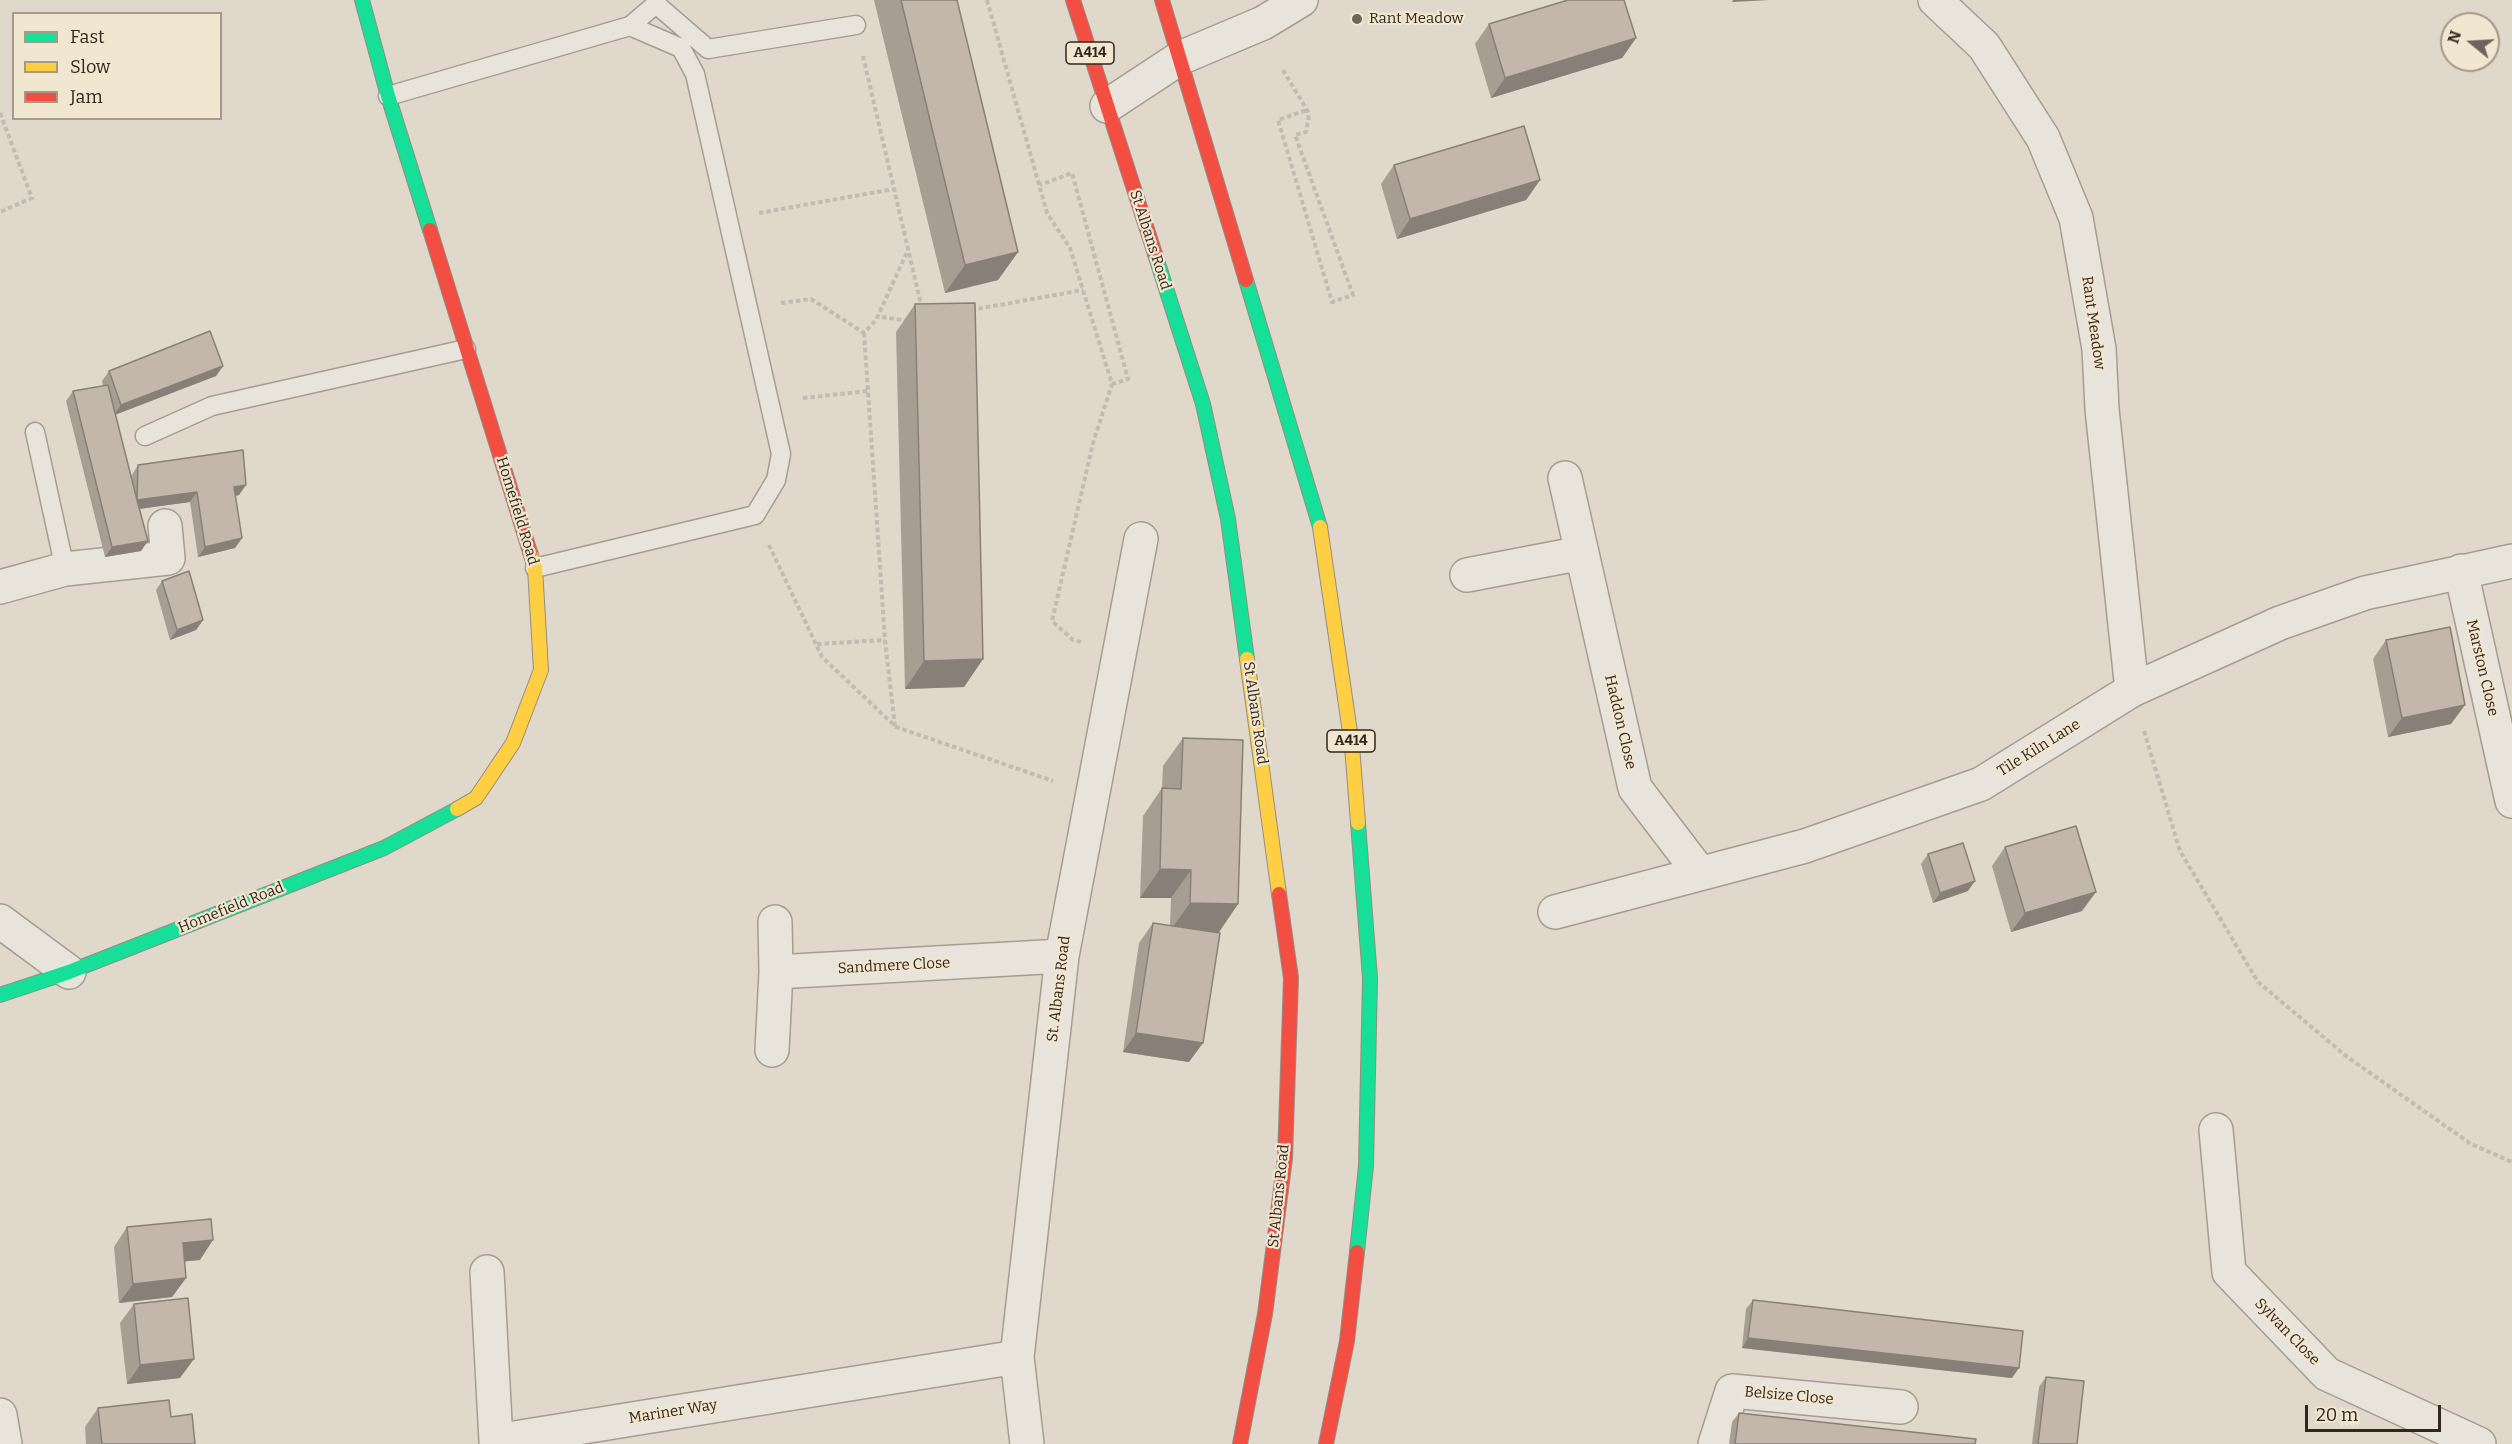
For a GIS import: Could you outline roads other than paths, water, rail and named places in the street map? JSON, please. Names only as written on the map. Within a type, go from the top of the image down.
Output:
[{"type":"main road","name":"Homefield Road","points":[[0,995],[69,972],[384,848],[476,798],[513,743],[541,670],[535,568],[388,96],[362,0]]},
{"type":"main road","name":"St Albans Road","points":[[1074,0],[1203,404],[1228,519],[1291,978],[1285,1158],[1265,1314],[1240,1444]]},
{"type":"main road","name":"A414","points":[[1162,0],[1320,527],[1352,746],[1370,978],[1366,1166],[1347,1341],[1326,1444]]},
{"type":"street","points":[[1107,106],[1180,58],[1263,23],[1301,0]]},
{"type":"street","name":"Rant Meadow","points":[[1935,0],[1984,46],[2043,138],[2076,218],[2099,349],[2102,409],[2132,690]]},
{"type":"street","name":"Haddon Close","points":[[1565,478],[1635,788],[1699,872]]},
{"type":"street","points":[[0,586],[65,569],[168,558],[165,526]]},
{"type":"street","name":"St. Albans Road","points":[[1027,1444],[1017,1357],[1062,957],[1142,539]]},
{"type":"street","points":[[1467,575],[1582,553]]},
{"type":"street","name":"Tile Kiln Lane","points":[[1555,912],[1699,872],[1805,846],[1981,784],[2132,690],[2280,623],[2365,593],[2512,561]]},
{"type":"street","name":"Marston Close","points":[[2461,571],[2512,801]]},
{"type":"street","points":[[0,921],[69,972]]},
{"type":"street","points":[[772,1050],[776,972],[775,922]]},
{"type":"street","name":"Sandmere Close","points":[[776,972],[1062,957]]},
{"type":"street","name":"Sylvan Close","points":[[2216,1130],[2229,1272],[2327,1374],[2479,1444]]},
{"type":"street","name":"Mariner Way","points":[[487,1272],[496,1441],[1017,1357]]},
{"type":"street","name":"Belsize Close","points":[[1715,1444],[1732,1391],[1901,1407]]},
{"type":"street","points":[[0,1415],[5,1444]]},
{"type":"lane","points":[[388,96],[630,26],[656,4],[708,50],[856,25]]},
{"type":"lane","points":[[535,568],[755,515],[776,480],[781,454],[695,74],[681,48],[630,26]]},
{"type":"lane","points":[[145,436],[212,405],[466,349]]},
{"type":"lane","points":[[35,432],[65,569]]},
{"type":"place","name":"Rant Meadow","points":[[1357,19]]}]
